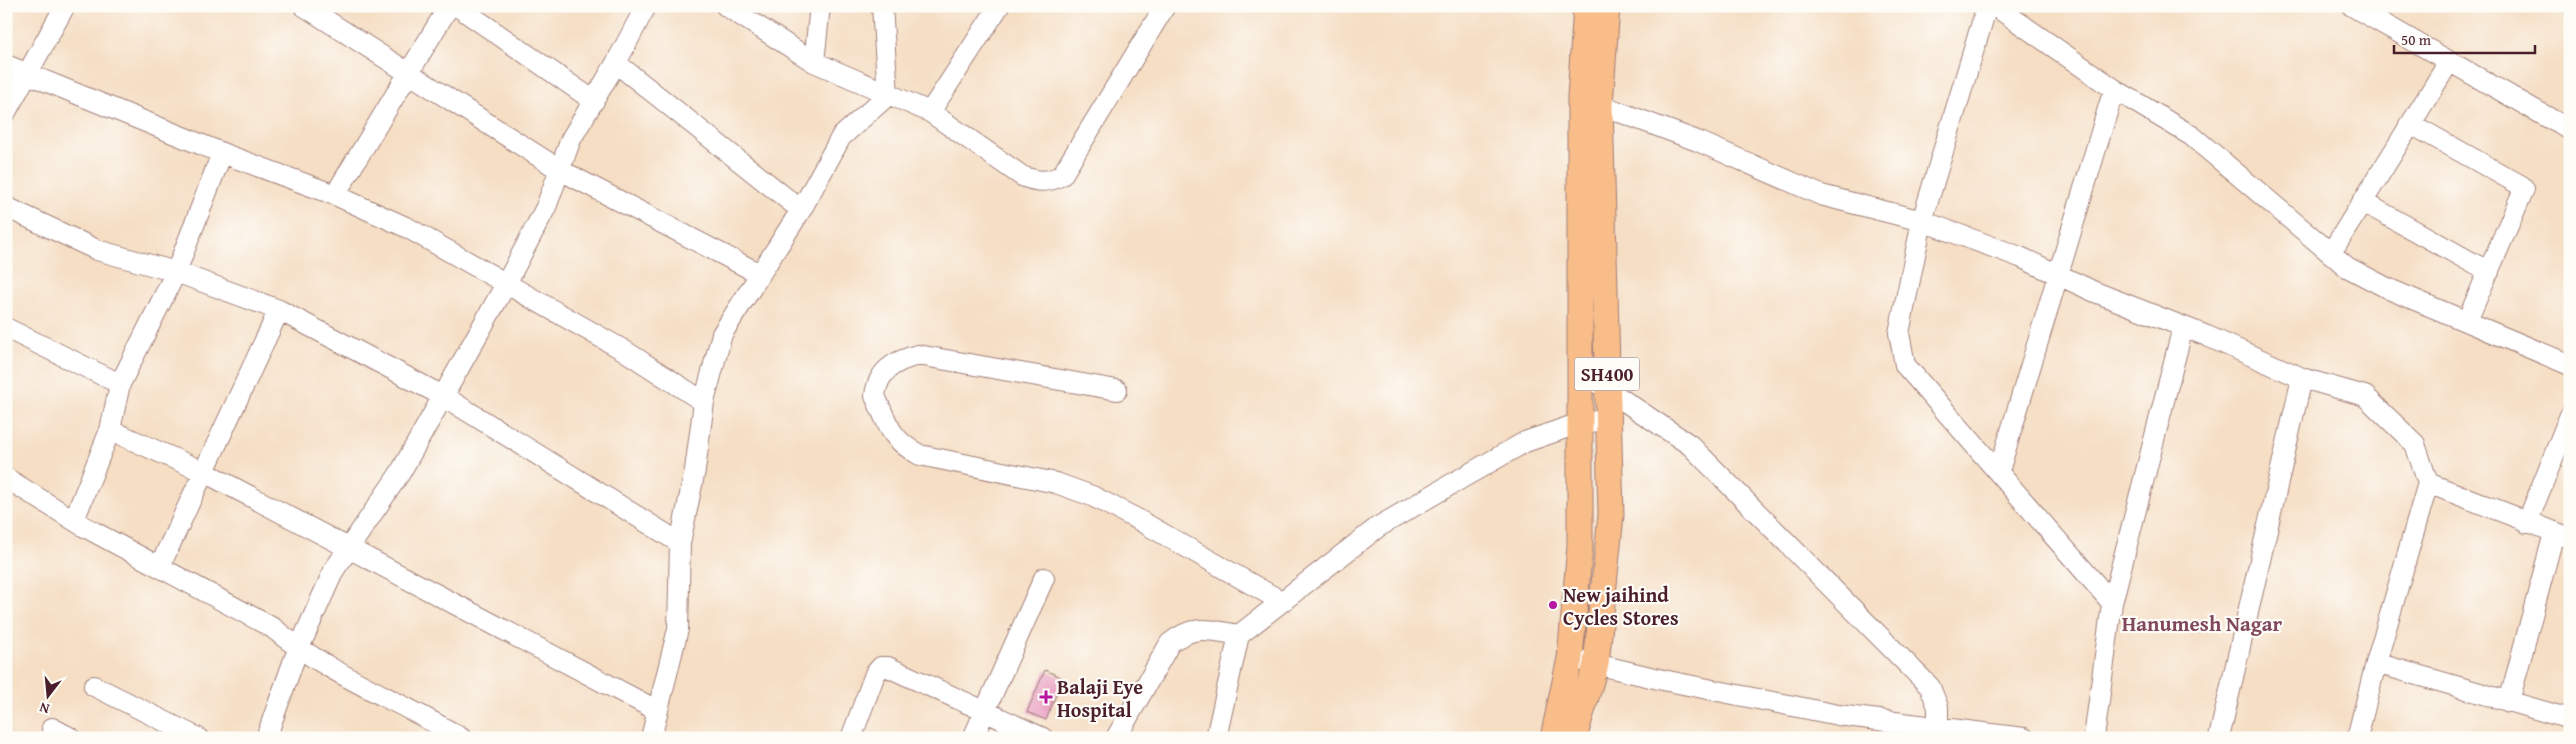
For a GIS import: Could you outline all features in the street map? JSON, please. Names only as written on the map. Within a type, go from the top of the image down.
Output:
[{"type":"main road","name":"SH400","points":[[1574,738],[1596,664],[1611,515],[1607,387],[1586,6]]},
{"type":"main road","name":"SH400","points":[[1553,738],[1570,658],[1580,546],[1578,370],[1590,101],[1607,6]]},
{"type":"street","points":[[6,112],[65,6]]},
{"type":"street","points":[[304,6],[560,170],[760,274]]},
{"type":"street","points":[[335,195],[450,6]]},
{"type":"street","points":[[457,6],[594,100]]},
{"type":"street","points":[[266,738],[298,650],[334,570],[400,473],[506,284],[546,207],[571,139],[616,63],[646,6]]},
{"type":"street","points":[[726,6],[814,62],[930,112],[1022,176],[1036,181],[1052,181],[1062,175],[1165,6]]},
{"type":"street","points":[[814,62],[820,6]]},
{"type":"street","points":[[882,6],[888,95]]},
{"type":"street","points":[[930,112],[999,6]]},
{"type":"street","points":[[1986,6],[1922,220],[1899,333],[1905,365],[2112,603]]},
{"type":"street","points":[[1995,6],[2114,88],[2192,136],[2347,267],[2369,279],[2570,365]]},
{"type":"street","points":[[2352,6],[2570,130]]},
{"type":"street","points":[[2331,253],[2449,62]]},
{"type":"street","points":[[616,63],[801,210]]},
{"type":"street","points":[[6,65],[222,153],[335,195],[408,228],[625,351],[704,402]]},
{"type":"street","points":[[1999,471],[2114,88]]},
{"type":"street","points":[[651,738],[678,629],[680,543],[696,470],[704,402],[722,334],[801,210],[841,137],[888,95]]},
{"type":"street","points":[[1590,101],[1700,142],[1821,195],[1922,220],[2020,257],[2302,378],[2365,396],[2415,444],[2428,483],[2376,663],[2358,738]]},
{"type":"street","points":[[2411,124],[2522,186],[2524,189],[2467,321]]},
{"type":"street","points":[[74,520],[110,430],[120,384],[176,272],[222,153]]},
{"type":"street","points":[[2363,202],[2489,272]]},
{"type":"street","points":[[6,207],[97,250],[176,272],[279,310],[443,396],[680,543]]},
{"type":"street","points":[[160,566],[206,472],[279,310]]},
{"type":"street","points":[[2094,738],[2112,603],[2183,326]]},
{"type":"street","points":[[6,328],[120,384]]},
{"type":"street","points":[[1116,390],[918,355],[899,360],[882,372],[875,396],[895,439],[904,447],[920,455],[1056,482],[1092,496],[1137,519],[1281,601]]},
{"type":"street","points":[[1578,370],[1607,387],[1690,445],[1930,687],[1938,707],[1938,733]]},
{"type":"street","points":[[2219,738],[2302,378]]},
{"type":"street","points":[[2526,523],[2570,415]]},
{"type":"street","points":[[1216,738],[1239,635],[1378,528],[1462,478],[1525,442],[1580,423],[1607,420]]},
{"type":"street","points":[[110,430],[206,472],[348,549],[658,711]]},
{"type":"street","points":[[6,478],[74,520],[273,628],[298,650],[355,683],[426,716],[461,738]]},
{"type":"street","points":[[2428,483],[2562,536],[2509,702]]},
{"type":"street","points":[[973,738],[1044,578]]},
{"type":"street","points":[[1116,738],[1170,643],[1180,635],[1201,628],[1239,635]]},
{"type":"street","points":[[1570,658],[1663,680],[1938,733],[2024,738]]},
{"type":"street","points":[[2376,663],[2570,719]]},
{"type":"street","points":[[851,738],[875,674],[881,667],[888,667],[1043,738]]},
{"type":"street","points":[[94,686],[198,738]]},
{"type":"street","points":[[52,728],[71,738]]},
{"type":"building","points":[[1045,670],[1063,678],[1046,720],[1027,712]]},
{"type":"place","name":"New jaihind Cycles Stores","points":[[1553,605]]},
{"type":"place","name":"Balaji Eye Hospital","points":[[1046,697]]},
{"type":"district","name":"Hanumesh Nagar","points":[[2202,623]]}]
